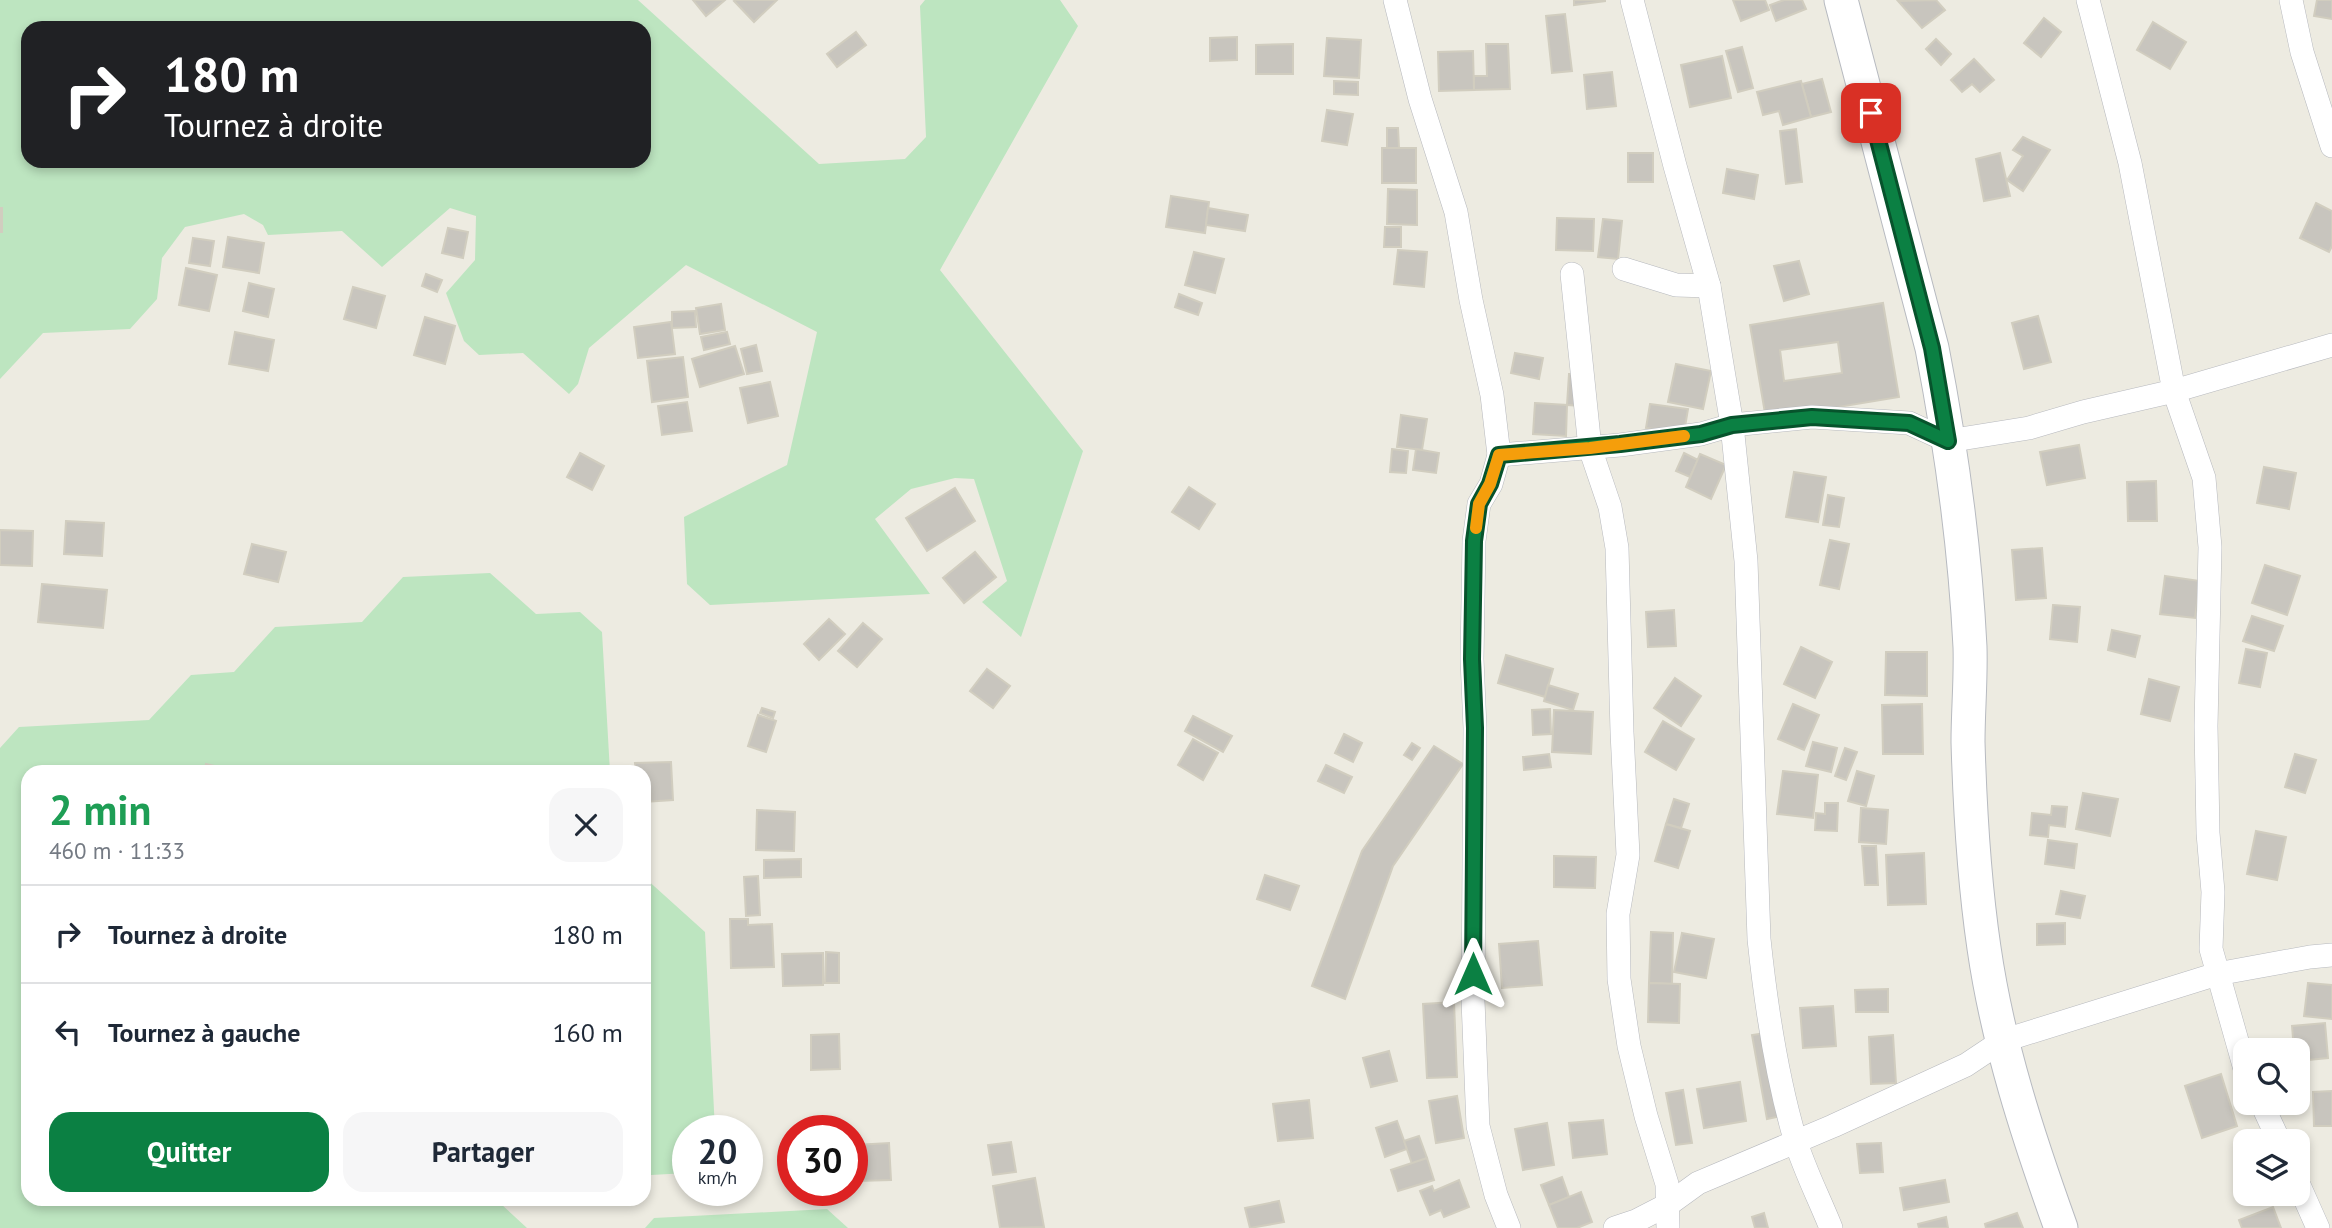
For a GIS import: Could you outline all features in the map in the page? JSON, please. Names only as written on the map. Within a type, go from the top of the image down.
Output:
[{"type":"main road","points":[[1841,0],[1932,348],[1958,504],[1970,647],[1968,742],[1976,888],[1991,996],[2017,1100],[2061,1228]]},
{"type":"street","points":[[1395,0],[1420,99],[1456,212],[1471,300],[1492,395],[1499,455],[1490,484],[1479,504],[1474,541],[1473,1000],[1478,1126],[1496,1195],[1509,1228]]},
{"type":"street","points":[[1632,0],[1709,286],[1732,425],[1746,561],[1759,939],[1765,999],[1785,1103],[1796,1142],[1831,1228]]},
{"type":"street","points":[[2088,0],[2130,163],[2174,391],[2204,478],[2210,547],[2206,726],[2213,892],[2211,948],[2236,1038]]},
{"type":"street","points":[[2291,0],[2302,52],[2331,140]]},
{"type":"street","points":[[2321,110],[2332,88]]},
{"type":"street","points":[[1623,269],[1676,285],[1709,286]]},
{"type":"street","points":[[1572,274],[1590,448],[1610,507],[1617,548],[1628,855],[1618,914],[1619,979],[1629,1046],[1646,1116],[1667,1184],[1668,1228]]},
{"type":"street","points":[[1499,455],[1590,448],[1701,434],[1732,425],[1812,417],[1909,423],[1948,441],[2029,428],[2083,412],[2174,391],[2332,345]]},
{"type":"street","points":[[1615,1228],[1636,1221],[1669,1204],[1698,1183],[1966,1065],[2002,1041],[2217,974],[2332,955]]},
{"type":"street","points":[[2308,1206],[2318,1228]]},
{"type":"green space","points":[[0,0],[638,0],[819,164],[905,159],[926,137],[920,6],[925,0],[1060,0],[1078,26],[940,270],[1083,451],[1021,637],[982,602],[1007,581],[974,479],[955,478],[911,489],[875,519],[930,594],[710,605],[687,584],[684,517],[787,465],[817,332],[686,265],[589,348],[578,384],[569,394],[523,353],[479,355],[464,341],[446,293],[475,260],[476,216],[450,208],[382,267],[342,231],[268,235],[263,225],[244,214],[185,227],[162,258],[157,299],[130,329],[43,333],[0,379]]},
{"type":"green space","points":[[490,573],[536,614],[580,612],[602,632],[610,765],[21,765],[21,1206],[503,1206],[527,1228],[0,1228],[0,748],[19,727],[149,720],[191,675],[234,672],[275,627],[362,622],[403,577]]},
{"type":"green space","points":[[651,883],[705,932],[714,1115],[672,1115],[672,1174],[651,1175]]},
{"type":"green space","points":[[827,1209],[848,1228],[645,1228],[654,1218]]},
{"type":"building","points":[[693,0],[725,0],[706,16]]},
{"type":"building","points":[[777,0],[754,22],[734,1]]},
{"type":"building","points":[[1574,0],[1605,0],[1605,1],[1574,5]]},
{"type":"building","points":[[1733,0],[1765,0],[1769,10],[1741,21]]},
{"type":"building","points":[[1784,0],[1802,0],[1806,9],[1776,21],[1770,5]]},
{"type":"building","points":[[1936,0],[1945,10],[1922,28],[1898,1]]},
{"type":"building","points":[[2317,0],[2332,0],[2332,19],[2314,16]]},
{"type":"building","points":[[1565,14],[1572,71],[1552,73],[1546,16]]},
{"type":"building","points":[[2044,18],[2061,32],[2041,57],[2024,43]]},
{"type":"building","points":[[2153,22],[2186,42],[2170,69],[2137,50]]},
{"type":"building","points":[[856,32],[866,45],[837,67],[827,54]]},
{"type":"building","points":[[1237,37],[1237,60],[1210,61],[1210,38]]},
{"type":"building","points":[[1327,38],[1361,40],[1359,78],[1324,76]]},
{"type":"building","points":[[1936,39],[1951,54],[1941,65],[1926,49]]},
{"type":"building","points":[[1293,44],[1293,74],[1256,74],[1256,45]]},
{"type":"building","points":[[1486,44],[1508,44],[1510,89],[1474,90],[1474,76],[1487,76]]},
{"type":"building","points":[[1742,47],[1753,88],[1738,92],[1726,51]]},
{"type":"building","points":[[1473,51],[1474,90],[1439,91],[1438,52]]},
{"type":"building","points":[[1722,56],[1731,98],[1690,107],[1681,65]]},
{"type":"building","points":[[1974,59],[1994,80],[1980,92],[1972,84],[1962,92],[1951,80]]},
{"type":"building","points":[[1612,72],[1616,106],[1587,109],[1584,75]]},
{"type":"building","points":[[1822,79],[1831,112],[1811,117],[1802,84]]},
{"type":"building","points":[[1334,81],[1358,82],[1358,95],[1334,94]]},
{"type":"building","points":[[1801,81],[1811,117],[1783,125],[1779,111],[1763,115],[1757,92]]},
{"type":"building","points":[[1327,110],[1353,114],[1347,145],[1322,141]]},
{"type":"building","points":[[1387,128],[1398,128],[1399,148],[1387,148]]},
{"type":"building","points":[[1796,129],[1802,182],[1786,184],[1780,131]]},
{"type":"building","points":[[2023,137],[2050,150],[2023,191],[2007,180],[2023,156],[2013,150]]},
{"type":"building","points":[[1382,148],[1416,148],[1416,183],[1382,183]]},
{"type":"building","points":[[1628,153],[1653,153],[1653,182],[1628,182]]},
{"type":"building","points":[[2000,153],[2010,196],[1984,201],[1976,159]]},
{"type":"building","points":[[1727,169],[1758,175],[1754,199],[1723,193]]},
{"type":"building","points":[[1388,189],[1417,190],[1417,225],[1387,224]]},
{"type":"building","points":[[1171,196],[1209,202],[1205,233],[1166,227]]},
{"type":"building","points":[[2316,203],[2332,211],[2332,246],[2329,252],[2300,238]]},
{"type":"building","points":[[2,208],[2,232],[0,232]]},
{"type":"building","points":[[1208,208],[1248,215],[1245,231],[1206,225]]},
{"type":"building","points":[[1557,218],[1594,219],[1593,251],[1556,250]]},
{"type":"building","points":[[1603,219],[1622,221],[1618,259],[1598,257]]},
{"type":"building","points":[[1385,227],[1401,227],[1401,247],[1384,247]]},
{"type":"building","points":[[448,228],[468,232],[463,258],[442,253]]},
{"type":"building","points":[[228,237],[264,243],[259,273],[223,267]]},
{"type":"building","points":[[193,238],[214,241],[210,266],[189,263]]},
{"type":"building","points":[[1398,250],[1427,252],[1424,287],[1394,284]]},
{"type":"building","points":[[1194,252],[1224,259],[1215,293],[1185,285]]},
{"type":"building","points":[[1799,261],[1809,294],[1784,301],[1774,266]]},
{"type":"building","points":[[186,268],[217,275],[209,311],[179,305]]},
{"type":"building","points":[[426,274],[442,280],[437,292],[422,286]]},
{"type":"building","points":[[249,283],[274,289],[268,317],[243,311]]},
{"type":"building","points":[[353,287],[385,296],[376,328],[344,319]]},
{"type":"building","points":[[1179,294],[1202,303],[1198,315],[1175,307]]},
{"type":"building","points":[[1883,303],[1899,397],[1766,419],[1750,325]],"holes":[[[1838,342],[1842,373],[1784,381],[1780,350]]]},
{"type":"building","points":[[721,304],[725,330],[700,334],[696,308]]},
{"type":"building","points":[[695,311],[696,327],[672,328],[672,312]]},
{"type":"building","points":[[2038,316],[2051,362],[2024,369],[2012,323]]},
{"type":"building","points":[[425,317],[455,326],[445,364],[414,355]]},
{"type":"building","points":[[671,322],[675,354],[638,358],[634,327]]},
{"type":"building","points":[[235,332],[274,340],[268,371],[229,364]]},
{"type":"building","points":[[727,332],[730,344],[704,350],[701,337]]},
{"type":"building","points":[[756,345],[762,371],[747,374],[741,349]]},
{"type":"building","points":[[735,346],[744,374],[700,387],[692,359]]},
{"type":"building","points":[[1515,353],[1543,358],[1539,379],[1511,373]]},
{"type":"building","points":[[683,357],[688,397],[652,402],[647,361]]},
{"type":"building","points":[[1676,364],[1711,371],[1703,409],[1668,402]]},
{"type":"building","points":[[1569,374],[1585,374],[1583,406],[1567,405]]},
{"type":"building","points":[[770,382],[778,416],[748,423],[740,388]]},
{"type":"building","points":[[687,402],[692,431],[662,435],[658,406]]},
{"type":"building","points":[[1535,403],[1567,405],[1566,436],[1533,434]]},
{"type":"building","points":[[1650,404],[1688,409],[1684,433],[1646,428]]},
{"type":"building","points":[[1401,415],[1427,419],[1422,450],[1397,447]]},
{"type":"building","points":[[2079,445],[2085,478],[2047,485],[2040,452]]},
{"type":"building","points":[[1392,449],[1408,451],[1406,473],[1390,472]]},
{"type":"building","points":[[1416,449],[1439,453],[1436,473],[1413,470]]},
{"type":"building","points":[[580,453],[604,466],[592,490],[567,477]]},
{"type":"building","points":[[1684,453],[1698,460],[1690,477],[1676,471]]},
{"type":"building","points":[[1700,454],[1726,465],[1711,499],[1686,487]]},
{"type":"building","points":[[2264,467],[2296,473],[2289,509],[2257,503]]},
{"type":"building","points":[[1794,472],[1826,477],[1818,522],[1786,517]]},
{"type":"building","points":[[2156,481],[2157,521],[2128,521],[2127,482]]},
{"type":"building","points":[[1189,487],[1215,504],[1199,529],[1172,512]]},
{"type":"building","points":[[955,488],[975,521],[927,551],[906,518]]},
{"type":"building","points":[[1828,495],[1844,498],[1839,527],[1823,525]]},
{"type":"building","points":[[66,521],[104,523],[102,556],[64,554]]},
{"type":"building","points":[[0,530],[33,531],[32,566],[0,565]]},
{"type":"building","points":[[1830,540],[1849,544],[1839,589],[1820,585]]},
{"type":"building","points":[[252,544],[286,552],[278,582],[244,574]]},
{"type":"building","points":[[2042,548],[2046,598],[2016,600],[2012,550]]},
{"type":"building","points":[[975,552],[996,577],[964,603],[943,578]]},
{"type":"building","points":[[2265,565],[2300,576],[2287,615],[2252,603]]},
{"type":"building","points":[[2165,576],[2200,581],[2195,618],[2160,614]]},
{"type":"building","points":[[42,584],[107,590],[103,628],[38,622]]},
{"type":"building","points":[[2053,605],[2080,607],[2077,642],[2050,639]]},
{"type":"building","points":[[1674,610],[1676,646],[1648,647],[1646,612]]},
{"type":"building","points":[[2252,616],[2283,626],[2274,651],[2243,641]]},
{"type":"building","points":[[829,619],[845,634],[819,660],[804,644]]},
{"type":"building","points":[[863,623],[882,639],[857,667],[838,651]]},
{"type":"building","points":[[2112,630],[2140,636],[2135,657],[2108,650]]},
{"type":"building","points":[[1801,647],[1832,662],[1815,698],[1784,684]]},
{"type":"building","points":[[2246,649],[2267,653],[2260,687],[2239,683]]},
{"type":"building","points":[[1886,652],[1927,652],[1927,696],[1885,695]]},
{"type":"building","points":[[1506,655],[1553,669],[1545,697],[1498,683]]},
{"type":"building","points":[[987,669],[1010,686],[993,708],[970,691]]},
{"type":"building","points":[[1675,678],[1701,696],[1681,726],[1654,708]]},
{"type":"building","points":[[2149,679],[2179,687],[2170,721],[2141,714]]},
{"type":"building","points":[[1548,685],[1578,694],[1573,710],[1544,701]]},
{"type":"building","points":[[1793,704],[1819,715],[1804,750],[1778,739]]},
{"type":"building","points":[[1922,704],[1923,754],[1883,754],[1882,705]]},
{"type":"building","points":[[762,708],[775,712],[773,718],[760,713]]},
{"type":"building","points":[[1550,709],[1551,734],[1533,735],[1532,710]]},
{"type":"building","points":[[1554,710],[1593,712],[1591,754],[1552,752]]},
{"type":"building","points":[[758,715],[776,721],[766,752],[748,746]]},
{"type":"building","points":[[1193,716],[1232,736],[1223,752],[1185,731]]},
{"type":"building","points":[[1663,721],[1694,739],[1676,770],[1645,752]]},
{"type":"building","points":[[1344,734],[1362,743],[1353,762],[1335,753]]},
{"type":"building","points":[[1193,739],[1218,753],[1203,780],[1178,765]]},
{"type":"building","points":[[1813,742],[1837,748],[1831,772],[1806,766]]},
{"type":"building","points":[[1412,743],[1420,748],[1412,760],[1404,755]]},
{"type":"building","points":[[1434,746],[1463,764],[1393,866],[1345,999],[1312,986],[1362,851]]},
{"type":"building","points":[[1845,748],[1857,752],[1846,780],[1835,776]]},
{"type":"building","points":[[1549,754],[1551,767],[1524,770],[1523,757]]},
{"type":"building","points":[[2295,754],[2316,760],[2305,793],[2285,787]]},
{"type":"building","points":[[671,762],[673,800],[651,802],[651,765],[635,763]]},
{"type":"building","points":[[1326,765],[1352,777],[1344,793],[1318,781]]},
{"type":"building","points":[[1783,771],[1818,775],[1813,818],[1777,814]]},
{"type":"building","points":[[1857,771],[1874,776],[1866,806],[1848,801]]},
{"type":"building","points":[[2083,793],[2118,799],[2110,836],[2076,829]]},
{"type":"building","points":[[1674,799],[1689,804],[1681,828],[1666,824]]},
{"type":"building","points":[[1825,803],[1838,803],[1837,831],[1815,830],[1816,813],[1825,814]]},
{"type":"building","points":[[2052,806],[2067,807],[2065,827],[2049,825],[2048,837],[2030,835],[2032,813],[2051,815]]},
{"type":"building","points":[[1861,808],[1888,810],[1886,844],[1859,842]]},
{"type":"building","points":[[757,810],[795,812],[794,851],[756,850]]},
{"type":"building","points":[[1666,824],[1690,831],[1678,868],[1655,861]]},
{"type":"building","points":[[2256,831],[2286,837],[2277,880],[2247,874]]},
{"type":"building","points":[[2048,840],[2077,844],[2074,868],[2045,864]]},
{"type":"building","points":[[1862,846],[1876,846],[1878,885],[1865,885]]},
{"type":"building","points":[[1924,853],[1926,904],[1888,905],[1886,855]]},
{"type":"building","points":[[1554,856],[1596,857],[1595,888],[1554,887]]},
{"type":"building","points":[[801,859],[801,877],[764,878],[764,860]]},
{"type":"building","points":[[1265,875],[1299,886],[1290,910],[1257,899]]},
{"type":"building","points":[[758,876],[760,915],[746,916],[744,877]]},
{"type":"building","points":[[2061,891],[2085,896],[2080,918],[2056,914]]},
{"type":"building","points":[[730,919],[748,919],[748,925],[772,924],[774,967],[731,968]]},
{"type":"building","points":[[2065,923],[2065,944],[2037,945],[2037,924]]},
{"type":"building","points":[[1651,932],[1673,933],[1672,984],[1649,983]]},
{"type":"building","points":[[1682,933],[1714,939],[1706,978],[1674,972]]},
{"type":"building","points":[[1538,941],[1542,985],[1502,988],[1499,944]]},
{"type":"building","points":[[826,952],[839,953],[839,983],[825,983]]},
{"type":"building","points":[[823,953],[823,985],[783,986],[782,954]]},
{"type":"building","points":[[1649,983],[1680,984],[1679,1023],[1648,1022]]},
{"type":"building","points":[[2308,983],[2332,985],[2332,1019],[2304,1016]]},
{"type":"building","points":[[1888,989],[1888,1012],[1856,1012],[1855,990]]},
{"type":"building","points":[[1454,1002],[1457,1077],[1427,1078],[1423,1004]]},
{"type":"building","points":[[1833,1006],[1836,1046],[1803,1048],[1800,1008]]},
{"type":"building","points":[[2325,1023],[2328,1058],[2310,1060],[2310,1038],[2293,1038],[2292,1026]]},
{"type":"building","points":[[1766,1033],[1781,1116],[1767,1119],[1752,1035]]},
{"type":"building","points":[[839,1034],[840,1069],[811,1070],[811,1035]]},
{"type":"building","points":[[1893,1035],[1896,1083],[1871,1084],[1869,1037]]},
{"type":"building","points":[[1389,1051],[1397,1081],[1371,1087],[1363,1058]]},
{"type":"building","points":[[2221,1074],[2237,1126],[2202,1138],[2185,1086]]},
{"type":"building","points":[[1740,1082],[1746,1121],[1704,1128],[1697,1089]]},
{"type":"building","points":[[1683,1090],[1692,1143],[1676,1145],[1666,1093]]},
{"type":"building","points":[[2332,1091],[2332,1126],[2314,1126],[2313,1092]]},
{"type":"building","points":[[1457,1096],[1464,1138],[1436,1143],[1429,1101]]},
{"type":"building","points":[[1309,1100],[1313,1138],[1278,1141],[1273,1104]]},
{"type":"building","points":[[1603,1120],[1607,1154],[1573,1158],[1569,1123]]},
{"type":"building","points":[[1397,1121],[1407,1149],[1385,1157],[1376,1128]]},
{"type":"building","points":[[1547,1123],[1554,1165],[1523,1170],[1515,1129]]},
{"type":"building","points":[[1419,1136],[1427,1158],[1412,1164],[1404,1141]]},
{"type":"building","points":[[1011,1142],[1016,1172],[993,1175],[988,1145]]},
{"type":"building","points":[[889,1143],[891,1180],[868,1181],[868,1144]]},
{"type":"building","points":[[1881,1143],[1883,1172],[1860,1173],[1857,1144]]},
{"type":"building","points":[[1427,1158],[1434,1180],[1398,1191],[1391,1170]]},
{"type":"building","points":[[1562,1177],[1569,1197],[1549,1205],[1541,1185]]},
{"type":"building","points":[[1035,1178],[1044,1227],[1000,1228],[993,1186]]},
{"type":"building","points":[[1459,1180],[1469,1207],[1444,1217],[1441,1210],[1430,1215],[1420,1191],[1432,1186],[1434,1191]]},
{"type":"building","points":[[1945,1180],[1949,1202],[1904,1210],[1900,1188]]},
{"type":"building","points":[[1581,1192],[1592,1222],[1577,1228],[1558,1228],[1549,1205]]},
{"type":"building","points":[[1279,1201],[1284,1222],[1250,1228],[1245,1208]]},
{"type":"building","points":[[2273,1207],[2281,1228],[2242,1228],[2239,1220]]},
{"type":"building","points":[[1764,1213],[1768,1228],[1755,1228],[1752,1217]]},
{"type":"building","points":[[2017,1213],[2023,1228],[1986,1228],[1985,1224]]},
{"type":"building","points":[[1946,1217],[1948,1228],[1919,1228],[1918,1224]]},
{"type":"slow traffic","points":[[1476,528],[1479,504],[1490,484],[1499,455],[1590,448],[1684,436]]},
{"type":"route","points":[[1473,974],[1474,541],[1479,504],[1490,484],[1499,455],[1574,450],[1701,434],[1732,425],[1812,417],[1909,423],[1948,441],[1932,348],[1871,113]]}]
